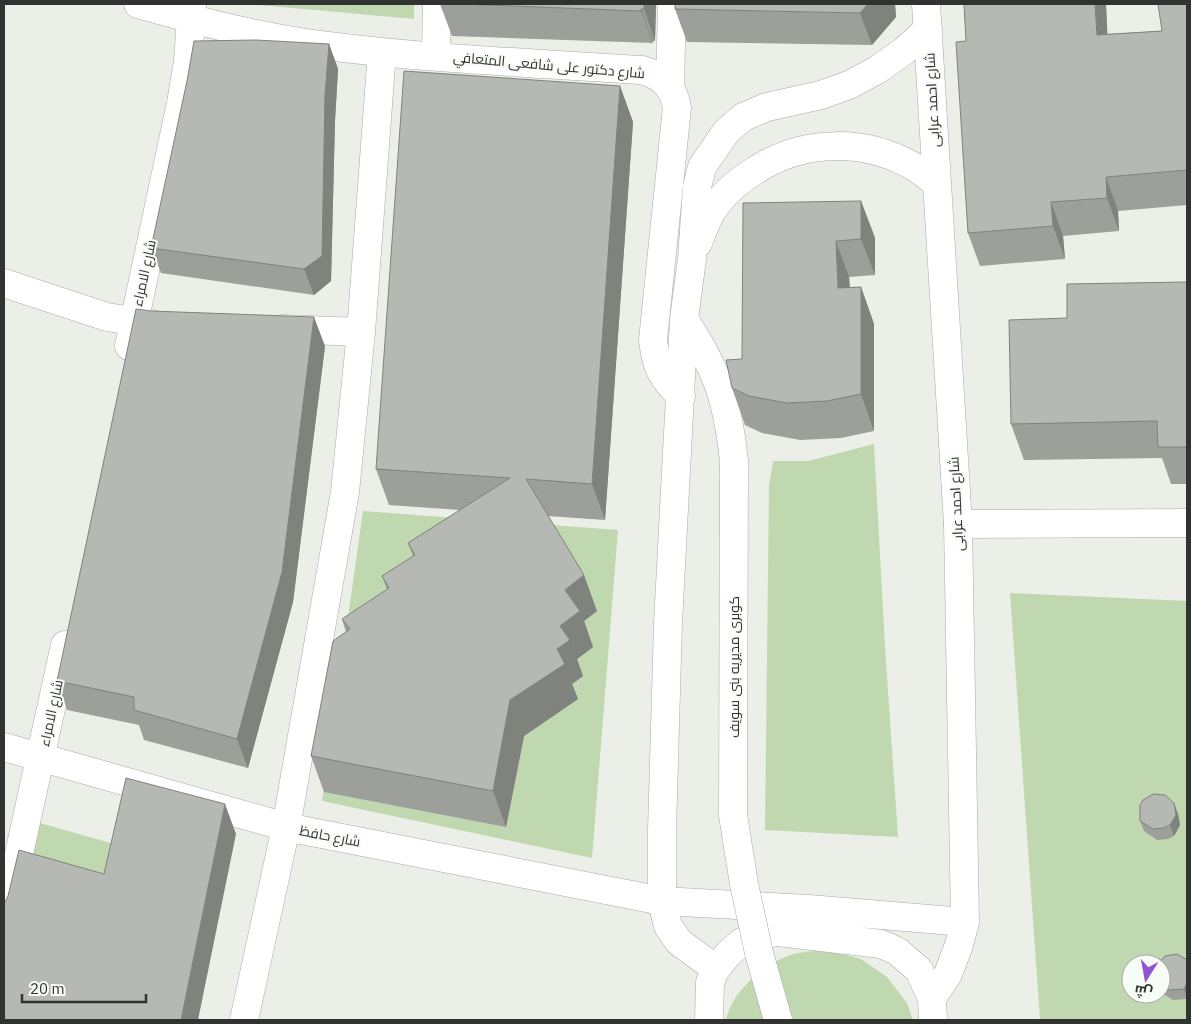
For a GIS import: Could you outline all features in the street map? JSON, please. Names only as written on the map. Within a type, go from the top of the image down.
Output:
[{"type":"street","name":"شارع دكتور على شافعى المتعافي","points":[[138,4],[192,12],[254,34],[318,45],[382,52],[642,70],[653,73],[670,87]]},
{"type":"street","points":[[436,56],[437,4]]},
{"type":"street","points":[[672,4],[670,87],[675,96],[677,107],[653,340],[655,358],[660,373],[669,386],[680,396]]},
{"type":"street","name":"شارع الامراء","points":[[124,371],[181,103],[188,61],[192,12]]},
{"type":"street","points":[[716,969],[680,942],[668,926],[662,901],[662,831],[668,632],[684,319],[692,259],[696,187],[702,168],[726,132],[743,117],[767,107],[821,95],[849,85],[877,70],[904,51],[927,17]]},
{"type":"street","name":"شارع احمد عرابى","points":[[927,17],[958,524],[965,922],[959,945],[932,1009]]},
{"type":"street","points":[[244,1020],[286,827],[340,529],[361,332],[382,52]]},
{"type":"street","points":[[692,259],[710,215],[725,194],[766,163],[791,152],[816,147],[868,148],[892,156],[916,168],[937,184]]},
{"type":"street","points":[[4,283],[99,314],[134,322],[178,326]]},
{"type":"street","name":"كوبرى مديريه بنى سويف","points":[[684,319],[703,350],[718,382],[729,420],[734,460],[733,815],[744,884],[757,945],[778,1020]]},
{"type":"street","points":[[263,329],[361,332]]},
{"type":"street","points":[[958,524],[1187,522]]},
{"type":"street","name":"شارع الامراء","points":[[4,922],[70,623]]},
{"type":"street","name":"شارع حافظ","points":[[4,747],[286,827],[662,901],[810,909],[965,922]]},
{"type":"street","points":[[709,1020],[710,982],[716,969],[728,954],[742,942],[760,935],[778,932],[881,944],[897,951],[919,970],[932,1009]]},
{"type":"green space","points":[[249,4],[414,4],[414,19]]},
{"type":"green space","points":[[874,444],[898,837],[765,830],[769,486],[773,461],[808,461]]},
{"type":"green space","points":[[363,511],[618,530],[592,858],[322,801]]},
{"type":"green space","points":[[1010,593],[1187,601],[1187,1020],[1040,1020]]},
{"type":"green space","points":[[33,821],[128,848],[115,904],[19,877]]},
{"type":"green space","points":[[829,950],[861,959],[887,977],[907,1003],[913,1020],[726,1020],[736,998],[744,987],[764,969],[787,956],[810,951]]},
{"type":"building","points":[[461,4],[644,4],[644,9],[641,9],[641,11]]},
{"type":"building","points":[[675,4],[868,4],[860,13],[675,9]]},
{"type":"building","points":[[964,4],[1095,4],[1097,35],[1162,31],[1158,4],[1187,4],[1187,170],[1106,177],[1107,198],[1051,202],[1053,226],[968,233],[956,42],[966,41]]},
{"type":"building","points":[[256,40],[329,44],[325,95],[322,256],[304,269],[151,248],[194,41]]},
{"type":"building","points":[[404,71],[620,86],[592,484],[526,479],[584,575],[565,590],[580,611],[560,626],[570,640],[557,649],[565,664],[510,700],[493,791],[311,756],[333,641],[350,629],[342,619],[389,588],[382,576],[415,555],[408,543],[510,478],[376,469]]},
{"type":"building","points":[[861,201],[861,239],[836,241],[838,288],[861,287],[861,394],[827,401],[787,403],[749,396],[732,388],[726,360],[742,359],[743,203]]},
{"type":"building","points":[[1187,282],[1187,447],[1158,447],[1157,421],[1011,424],[1009,320],[1067,318],[1067,284]]},
{"type":"building","points":[[136,309],[314,317],[282,572],[237,739],[134,710],[134,697],[57,681]]},
{"type":"building","points":[[126,778],[225,804],[181,1020],[4,1020],[4,904],[8,896],[19,850],[104,874]]},
{"type":"building","points":[[1153,794],[1165,795],[1174,803],[1176,815],[1170,825],[1164,828],[1153,829],[1140,821],[1140,805],[1143,800]]},
{"type":"building","points":[[1177,954],[1187,960],[1187,983],[1184,989],[1171,990],[1171,955]]}]
